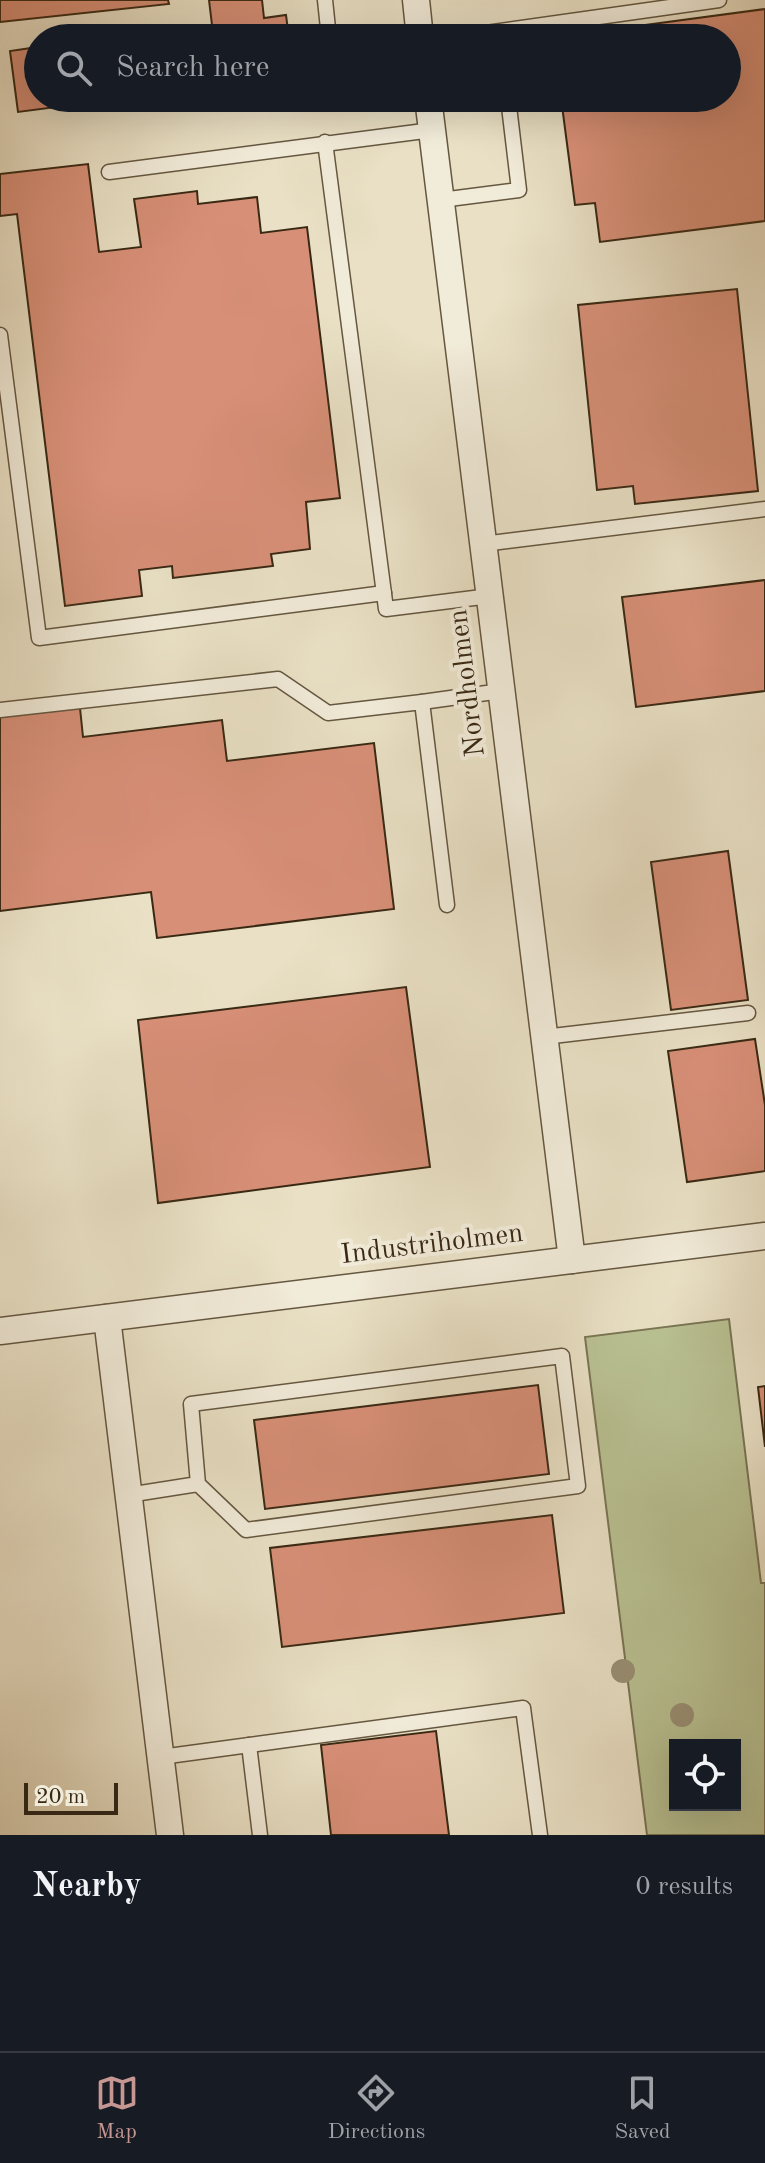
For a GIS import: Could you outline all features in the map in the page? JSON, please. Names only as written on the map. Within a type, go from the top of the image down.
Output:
[{"type":"street","points":[[416,0],[419,24]]},
{"type":"street","name":"Nordholmen","points":[[430,112],[572,1260]]},
{"type":"street","name":"Industriholmen","points":[[0,1331],[765,1236]]},
{"type":"street","points":[[107,1318],[170,1835]]},
{"type":"lane","points":[[325,0],[328,24]]},
{"type":"lane","points":[[569,24],[719,0]]},
{"type":"lane","points":[[441,200],[519,190],[510,112]]},
{"type":"lane","points":[[109,172],[432,130]]},
{"type":"lane","points":[[325,142],[386,609],[490,596]]},
{"type":"lane","points":[[0,335],[39,638],[384,593]]},
{"type":"lane","points":[[483,544],[765,509]]},
{"type":"lane","points":[[0,710],[278,679],[328,713],[501,691]]},
{"type":"lane","points":[[422,702],[447,905]]},
{"type":"lane","points":[[544,1037],[748,1013]]},
{"type":"lane","points":[[562,1356],[578,1486],[246,1530],[198,1484],[191,1404],[562,1356]]},
{"type":"lane","points":[[128,1495],[198,1484]]},
{"type":"lane","points":[[161,1757],[523,1708],[540,1835]]},
{"type":"lane","points":[[249,1745],[260,1835]]},
{"type":"green space","points":[[729,1319],[761,1583],[765,1583],[765,1835],[647,1835],[585,1337]]},
{"type":"building","points":[[0,0],[168,0],[169,4],[0,22]]},
{"type":"building","points":[[209,0],[262,0],[264,18],[286,15],[287,24],[212,24]]},
{"type":"building","points":[[765,9],[765,221],[600,242],[595,203],[575,205],[563,112],[741,112],[741,24],[652,24]]},
{"type":"building","points":[[24,49],[24,111],[18,112],[10,51]]},
{"type":"building","points":[[88,164],[99,252],[141,247],[134,199],[197,191],[198,204],[257,197],[261,233],[307,227],[340,498],[306,502],[310,549],[271,554],[273,566],[173,578],[172,566],[139,570],[142,596],[65,606],[17,214],[0,216],[0,174]]},
{"type":"building","points":[[737,289],[758,491],[635,504],[633,486],[597,490],[578,305]]},
{"type":"building","points":[[765,580],[765,691],[636,707],[622,597]]},
{"type":"building","points":[[80,708],[83,737],[222,720],[227,761],[374,743],[394,909],[157,938],[151,892],[0,911],[0,717]]},
{"type":"building","points":[[728,851],[748,1000],[671,1010],[651,862]]},
{"type":"building","points":[[406,987],[430,1167],[158,1203],[138,1020]]},
{"type":"building","points":[[755,1039],[765,1105],[765,1171],[687,1182],[668,1051]]},
{"type":"building","points":[[538,1385],[549,1474],[265,1509],[254,1420]]},
{"type":"building","points":[[765,1386],[765,1447],[758,1387]]},
{"type":"building","points":[[552,1515],[564,1613],[282,1647],[270,1548]]},
{"type":"building","points":[[436,1731],[449,1835],[331,1835],[321,1745]]}]
